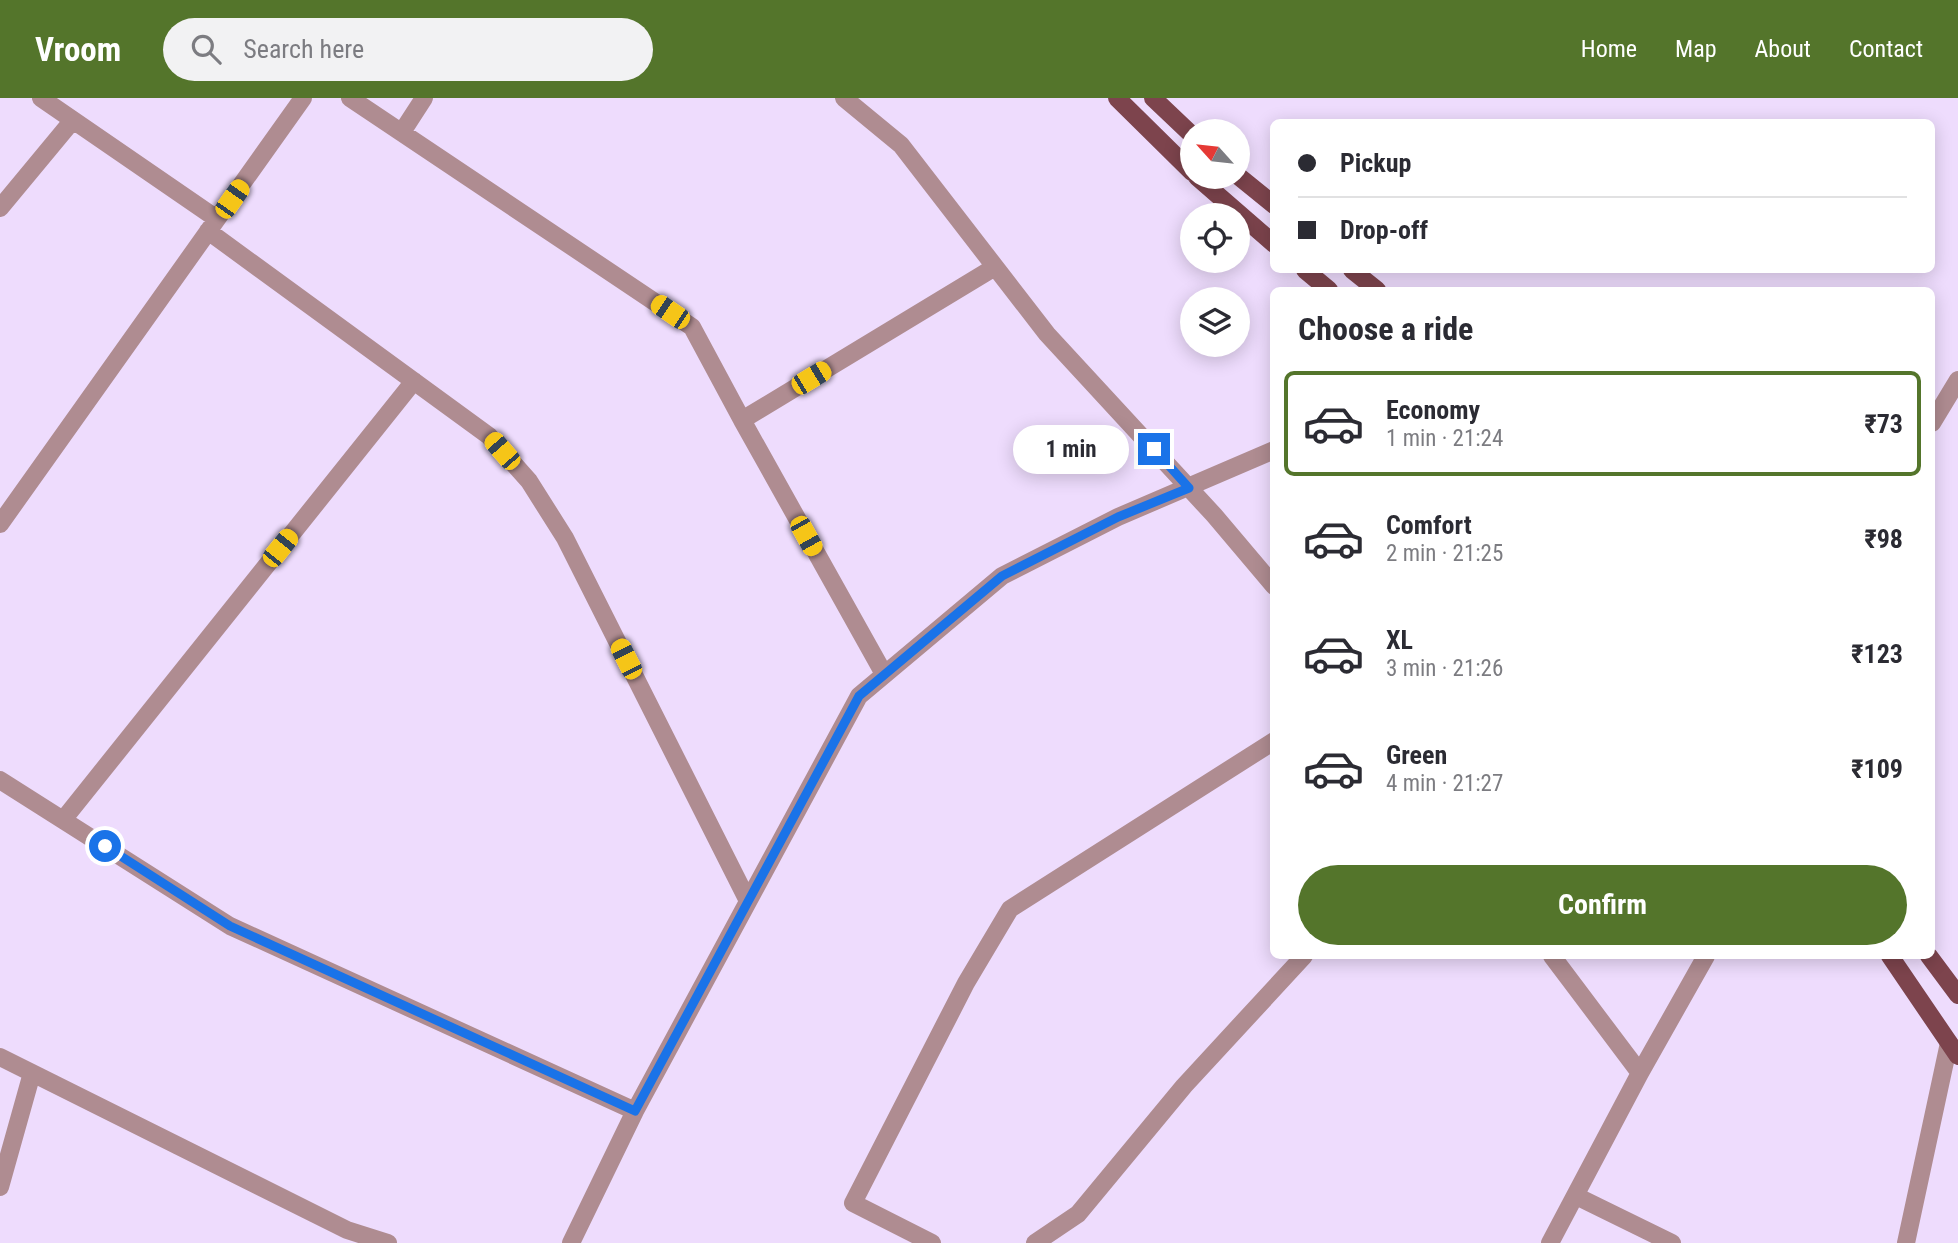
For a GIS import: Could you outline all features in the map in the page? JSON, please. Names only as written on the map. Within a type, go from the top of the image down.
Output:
[{"type":"main road","points":[[1117,98],[1180,160]]},
{"type":"main road","points":[[1153,98],[1180,124]]},
{"type":"main road","points":[[1250,186],[1270,202]]},
{"type":"main road","points":[[1211,189],[1270,241]]},
{"type":"main road","points":[[1309,273],[1325,287]]},
{"type":"main road","points":[[1356,273],[1373,287]]},
{"type":"main road","points":[[1891,959],[1954,1049]]},
{"type":"main road","points":[[1931,959],[1958,995]]},
{"type":"street","points":[[41,98],[213,225],[489,436],[529,481],[565,538],[748,901]]},
{"type":"street","points":[[0,524],[303,98]]},
{"type":"street","points":[[351,98],[692,327],[884,674]]},
{"type":"street","points":[[401,132],[424,98]]},
{"type":"street","points":[[844,98],[901,145],[1048,334],[1270,581]]},
{"type":"street","points":[[0,208],[73,120]]},
{"type":"street","points":[[742,420],[995,267]]},
{"type":"street","points":[[1935,418],[1958,380]]},
{"type":"street","points":[[63,820],[414,381]]},
{"type":"street","points":[[571,1243],[635,1111],[859,696],[1002,576],[1118,517],[1270,452]]},
{"type":"street","points":[[932,1243],[853,1203],[966,983],[1010,909],[1270,744]]},
{"type":"street","points":[[0,780],[230,926],[635,1111]]},
{"type":"street","points":[[1035,1243],[1078,1214],[1184,1086],[1301,959]]},
{"type":"street","points":[[1554,959],[1640,1073]]},
{"type":"street","points":[[1550,1243],[1704,959]]},
{"type":"street","points":[[1906,1243],[1954,1049]]},
{"type":"street","points":[[0,1057],[347,1230],[388,1243]]},
{"type":"street","points":[[0,1187],[32,1073]]},
{"type":"street","points":[[1576,1196],[1672,1243]]},
{"type":"route","points":[[105,846],[230,926],[635,1111],[859,696],[1002,576],[1118,517],[1189,488],[1154,449]]}]
